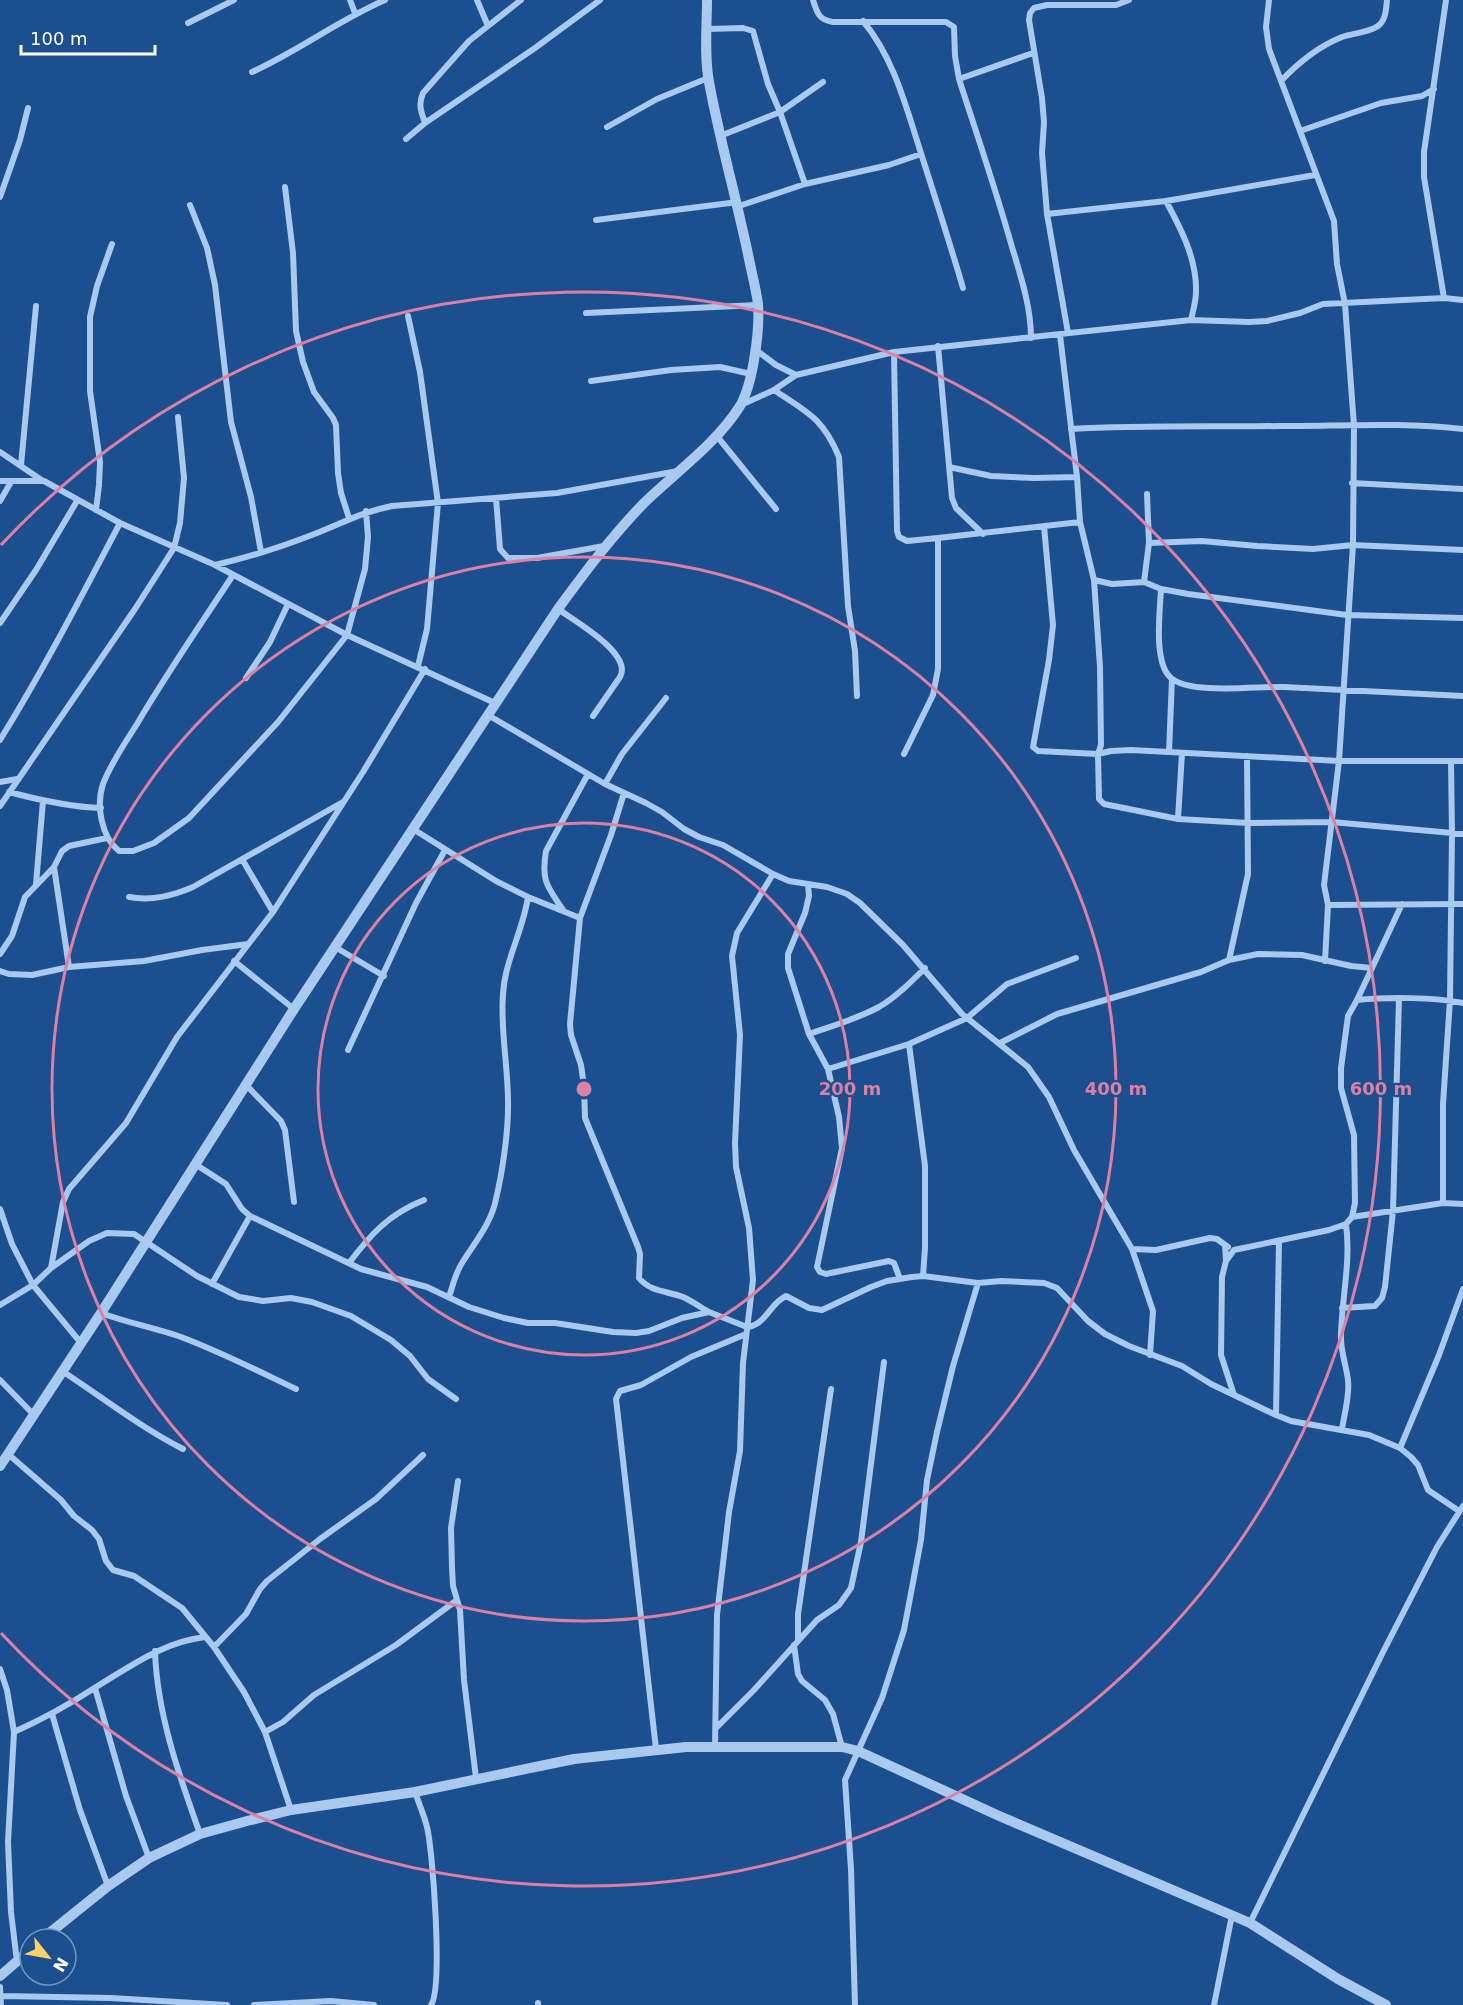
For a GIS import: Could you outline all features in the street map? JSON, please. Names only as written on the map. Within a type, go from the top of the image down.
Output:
[{"type":"street","points":[[188,23],[234,0]]},
{"type":"street","points":[[350,0],[355,13]]},
{"type":"street","points":[[252,72],[355,13],[385,0]]},
{"type":"street","points":[[477,0],[488,26]]},
{"type":"street","points":[[425,123],[419,102],[423,93],[455,55],[521,0]]},
{"type":"street","points":[[406,139],[425,123],[535,48],[600,0]]},
{"type":"street","points":[[0,1466],[101,1313],[294,1009],[558,609],[604,546],[645,502],[682,470],[741,405],[756,350],[758,305],[738,204],[708,78],[707,0]]},
{"type":"street","points":[[813,0],[817,15],[824,21],[946,22],[954,27],[959,79],[1026,294],[1031,338]]},
{"type":"street","points":[[1068,333],[1047,214],[1042,153],[1044,122],[1042,98],[1029,20],[1030,12],[1034,8],[1047,5],[1116,5],[1129,0]]},
{"type":"street","points":[[1269,0],[1266,27],[1269,49],[1334,221],[1337,264],[1345,304],[1354,426],[1353,545],[1339,761],[1324,885],[1328,905],[1324,961]]},
{"type":"street","points":[[1281,81],[1299,62],[1317,50],[1341,38],[1377,27],[1385,14],[1387,0]]},
{"type":"street","points":[[1444,298],[1424,177],[1424,152],[1446,0]]},
{"type":"street","points":[[863,21],[875,36],[894,73],[935,191],[963,288]]},
{"type":"street","points":[[707,28],[743,28],[753,31],[768,84],[805,184]]},
{"type":"street","points":[[959,79],[1034,53]]},
{"type":"street","points":[[607,127],[657,99],[708,78]]},
{"type":"street","points":[[720,136],[780,112],[823,82]]},
{"type":"street","points":[[1300,131],[1381,103],[1422,96],[1434,89]]},
{"type":"street","points":[[0,196],[20,140],[28,108]]},
{"type":"street","points":[[596,220],[738,204],[921,154]]},
{"type":"street","points":[[1047,214],[1166,201],[1315,174]]},
{"type":"street","points":[[285,187],[293,253],[297,339],[314,392],[336,425],[338,473],[341,493],[349,518]]},
{"type":"street","points":[[1166,201],[1182,231],[1193,264],[1196,293],[1191,320]]},
{"type":"street","points":[[190,205],[207,248],[215,285],[231,422],[261,552]]},
{"type":"street","points":[[96,510],[100,462],[90,391],[90,317],[97,286],[112,244]]},
{"type":"street","points":[[741,405],[774,390],[796,375],[894,352],[1191,320],[1267,321],[1300,313],[1323,304],[1444,298],[1463,300]]},
{"type":"street","points":[[586,314],[758,305]]},
{"type":"street","points":[[21,465],[36,306]]},
{"type":"street","points":[[408,316],[420,372],[438,504],[427,630],[418,666]]},
{"type":"street","points":[[1059,335],[1077,477],[1080,522],[1094,580],[1100,678],[1099,799],[1104,804],[1178,819],[1248,823],[1332,822],[1463,834]]},
{"type":"street","points":[[938,346],[952,498],[956,507],[983,534]]},
{"type":"street","points":[[756,350],[776,365],[796,375]]},
{"type":"street","points":[[894,352],[898,537],[907,541],[1080,522]]},
{"type":"street","points":[[591,381],[671,369],[720,367],[751,374]]},
{"type":"street","points":[[774,390],[820,422],[831,436],[839,457],[848,606],[855,651],[857,696]]},
{"type":"street","points":[[0,806],[174,548],[180,523],[184,478],[178,417]]},
{"type":"street","points":[[1071,429],[1136,425],[1354,426],[1383,423],[1463,429]]},
{"type":"street","points":[[716,435],[776,509]]},
{"type":"street","points":[[0,452],[77,501],[120,523],[214,565],[347,635],[495,703]]},
{"type":"street","points":[[949,466],[992,476],[1077,477]]},
{"type":"street","points":[[214,565],[318,533],[366,511],[392,506],[557,493],[682,470]]},
{"type":"street","points":[[0,481],[44,481]]},
{"type":"street","points":[[0,501],[11,482]]},
{"type":"street","points":[[1352,483],[1463,489]]},
{"type":"street","points":[[1144,582],[1149,543],[1147,494]]},
{"type":"street","points":[[496,498],[500,549],[508,558],[537,558],[604,546]]},
{"type":"street","points":[[0,623],[36,570],[77,501]]},
{"type":"street","points":[[233,575],[183,649],[113,763],[104,783],[101,808],[107,838],[119,851],[133,851],[154,843],[189,819],[278,722],[347,635],[365,569],[368,537],[366,511]]},
{"type":"street","points":[[0,740],[31,691],[120,523]]},
{"type":"street","points":[[1044,526],[1053,625],[1033,747],[1038,751],[1098,754],[1121,750],[1339,761],[1463,761]]},
{"type":"street","points":[[904,754],[933,695],[938,669],[938,538]]},
{"type":"street","points":[[1149,543],[1202,541],[1313,549],[1353,545],[1463,550]]},
{"type":"street","points":[[1094,580],[1112,584],[1144,582],[1161,589],[1347,615],[1463,618]]},
{"type":"street","points":[[1161,589],[1161,661],[1172,679],[1186,684],[1215,688],[1282,687],[1463,696]]},
{"type":"street","points":[[246,678],[270,642],[288,604]]},
{"type":"street","points":[[558,609],[609,647],[622,663],[623,671],[593,716]]},
{"type":"street","points":[[51,1268],[63,1202],[69,1189],[126,1123],[177,1037],[273,912],[425,669]]},
{"type":"street","points":[[1169,752],[1172,679]]},
{"type":"street","points":[[605,784],[622,754],[666,698]]},
{"type":"street","points":[[488,715],[605,784],[662,812],[684,830],[723,845],[789,881],[827,887],[847,894],[860,903],[925,969],[967,1018],[1028,1067],[1038,1079],[1079,1159],[1132,1249],[1153,1311],[1150,1355]]},
{"type":"street","points":[[1178,819],[1182,753]]},
{"type":"street","points":[[1229,960],[1248,874],[1247,756]]},
{"type":"street","points":[[1443,1203],[1443,1104],[1450,1000],[1451,761]]},
{"type":"street","points":[[563,910],[545,882],[543,866],[549,844],[588,774]]},
{"type":"street","points":[[0,782],[17,779]]},
{"type":"street","points":[[9,792],[43,801],[101,808]]},
{"type":"street","points":[[624,794],[612,835],[580,918],[570,1024],[584,1086],[585,1119],[638,1246],[639,1278],[643,1284],[685,1298],[746,1330]]},
{"type":"street","points":[[36,884],[43,801]]},
{"type":"street","points":[[129,897],[147,899],[173,896],[193,887],[343,802]]},
{"type":"street","points":[[413,829],[496,881],[580,918]]},
{"type":"street","points":[[0,954],[12,936],[25,897],[54,867],[65,848],[107,838]]},
{"type":"street","points":[[348,1050],[417,903],[445,850]]},
{"type":"street","points":[[242,858],[273,912]]},
{"type":"street","points":[[54,867],[69,967]]},
{"type":"street","points":[[715,1747],[717,1615],[729,1512],[740,1450],[741,1378],[753,1280],[749,1228],[736,1167],[740,1035],[732,956],[737,933],[773,874]]},
{"type":"street","points":[[808,884],[805,913],[788,954],[788,968],[809,1034],[828,1070],[842,1148],[817,1267],[825,1274],[889,1261],[894,1263],[900,1279]]},
{"type":"street","points":[[449,1297],[456,1275],[479,1240],[491,1217],[496,1201],[508,1110],[504,1058],[504,984],[528,897]]},
{"type":"street","points":[[1132,1249],[1156,1250],[1210,1238],[1217,1239],[1234,1250],[1346,1224],[1352,1217],[1355,1203],[1354,1135],[1341,1088],[1341,1068],[1348,1016],[1402,904]]},
{"type":"street","points":[[1328,905],[1463,904]]},
{"type":"street","points":[[0,971],[9,974],[32,975],[69,967],[144,961],[248,944]]},
{"type":"street","points":[[335,947],[384,976]]},
{"type":"street","points":[[1000,1043],[1057,1014],[1201,972],[1229,960],[1258,954],[1281,953],[1372,968]]},
{"type":"street","points":[[828,1070],[909,1044],[967,1018],[1006,984],[1076,958]]},
{"type":"street","points":[[234,961],[294,1009]]},
{"type":"street","points":[[809,1034],[879,1007],[925,969]]},
{"type":"street","points":[[1342,1308],[1375,1306],[1382,1298],[1385,1287],[1393,1211],[1399,999]]},
{"type":"street","points":[[1357,1000],[1450,1000],[1463,1003]]},
{"type":"street","points":[[909,1044],[925,1166],[923,1276]]},
{"type":"street","points":[[246,1084],[281,1121],[285,1130],[294,1202]]},
{"type":"street","points":[[195,1164],[226,1184],[242,1209],[250,1216],[361,1269],[427,1287],[478,1310],[504,1318],[528,1323],[566,1325],[613,1332],[649,1331],[682,1318],[710,1312]]},
{"type":"street","points":[[349,1263],[377,1229],[393,1215],[424,1200]]},
{"type":"street","points":[[1352,1217],[1443,1203],[1463,1204]]},
{"type":"street","points":[[0,1209],[12,1244],[33,1285],[81,1343]]},
{"type":"street","points":[[212,1284],[250,1216]]},
{"type":"street","points":[[1342,1430],[1348,1389],[1348,1380],[1341,1356],[1342,1308],[1348,1251],[1346,1224]]},
{"type":"street","points":[[0,1305],[33,1285],[51,1268],[89,1240],[107,1233],[134,1234],[182,1266],[239,1297],[263,1300],[291,1298],[331,1308],[351,1316],[391,1340],[410,1356],[428,1378],[456,1399]]},
{"type":"street","points":[[1276,1415],[1280,1241]]},
{"type":"street","points":[[1225,1245],[1226,1261],[1222,1277],[1221,1355],[1234,1395]]},
{"type":"street","points":[[1226,1261],[1234,1250]]},
{"type":"street","points":[[656,1749],[616,1399],[620,1391],[641,1385],[760,1323],[773,1305],[786,1296],[809,1308],[822,1310],[871,1287],[900,1279],[923,1276],[978,1283],[1044,1283],[1057,1288],[1096,1328],[1116,1340],[1182,1366],[1276,1415],[1291,1421],[1369,1435],[1400,1448],[1418,1465],[1428,1490],[1461,1508],[1437,1547],[1383,1652],[1250,1923]]},
{"type":"street","points":[[855,2005],[845,1780],[882,1698],[904,1630],[919,1551],[933,1451],[953,1366],[978,1283]]},
{"type":"street","points":[[1400,1448],[1440,1355],[1463,1289]]},
{"type":"street","points":[[101,1313],[201,1345],[296,1389]]},
{"type":"street","points":[[715,1729],[754,1690],[817,1620],[839,1605],[851,1588],[861,1542],[884,1362]]},
{"type":"street","points":[[62,1371],[155,1435],[183,1449]]},
{"type":"street","points":[[0,1380],[33,1414]]},
{"type":"street","points":[[831,1389],[798,1614],[796,1642],[798,1674],[802,1681],[825,1700],[833,1714],[842,1747]]},
{"type":"street","points":[[8,1454],[92,1530],[99,1539],[106,1561],[113,1570],[135,1576],[177,1603],[214,1647],[244,1692],[265,1732],[291,1810]]},
{"type":"street","points":[[214,1647],[246,1614],[267,1581],[376,1499],[423,1455]]},
{"type":"street","points":[[458,1481],[452,1528],[452,1577],[460,1610],[464,1680],[476,1778]]},
{"type":"street","points":[[265,1732],[278,1726],[314,1695],[396,1646],[457,1600]]},
{"type":"street","points":[[14,1732],[52,1714],[155,1651],[187,1639],[205,1637]]},
{"type":"street","points":[[155,1651],[160,1705],[176,1766],[200,1834]]},
{"type":"street","points":[[0,1669],[7,1690],[14,1732],[8,1842],[11,1912],[17,1962],[0,1976]]},
{"type":"street","points":[[95,1688],[126,1796],[149,1858]]},
{"type":"street","points":[[52,1714],[80,1810],[108,1886]]},
{"type":"street","points":[[57,1927],[108,1886],[149,1858],[200,1834],[291,1810],[415,1792],[574,1759],[656,1749],[842,1747],[858,1751],[997,1815],[1250,1923],[1338,1979],[1386,2005]]},
{"type":"street","points":[[415,1792],[427,1827],[435,1898],[436,1990],[431,2005]]},
{"type":"street","points":[[0,1842],[8,1842]]},
{"type":"street","points":[[1214,2005],[1232,1915]]},
{"type":"street","points":[[0,1987],[1,2005]]},
{"type":"street","points":[[2,1996],[111,1998],[227,2005]]},
{"type":"street","points":[[254,2005],[331,2001],[374,2005]]}]
